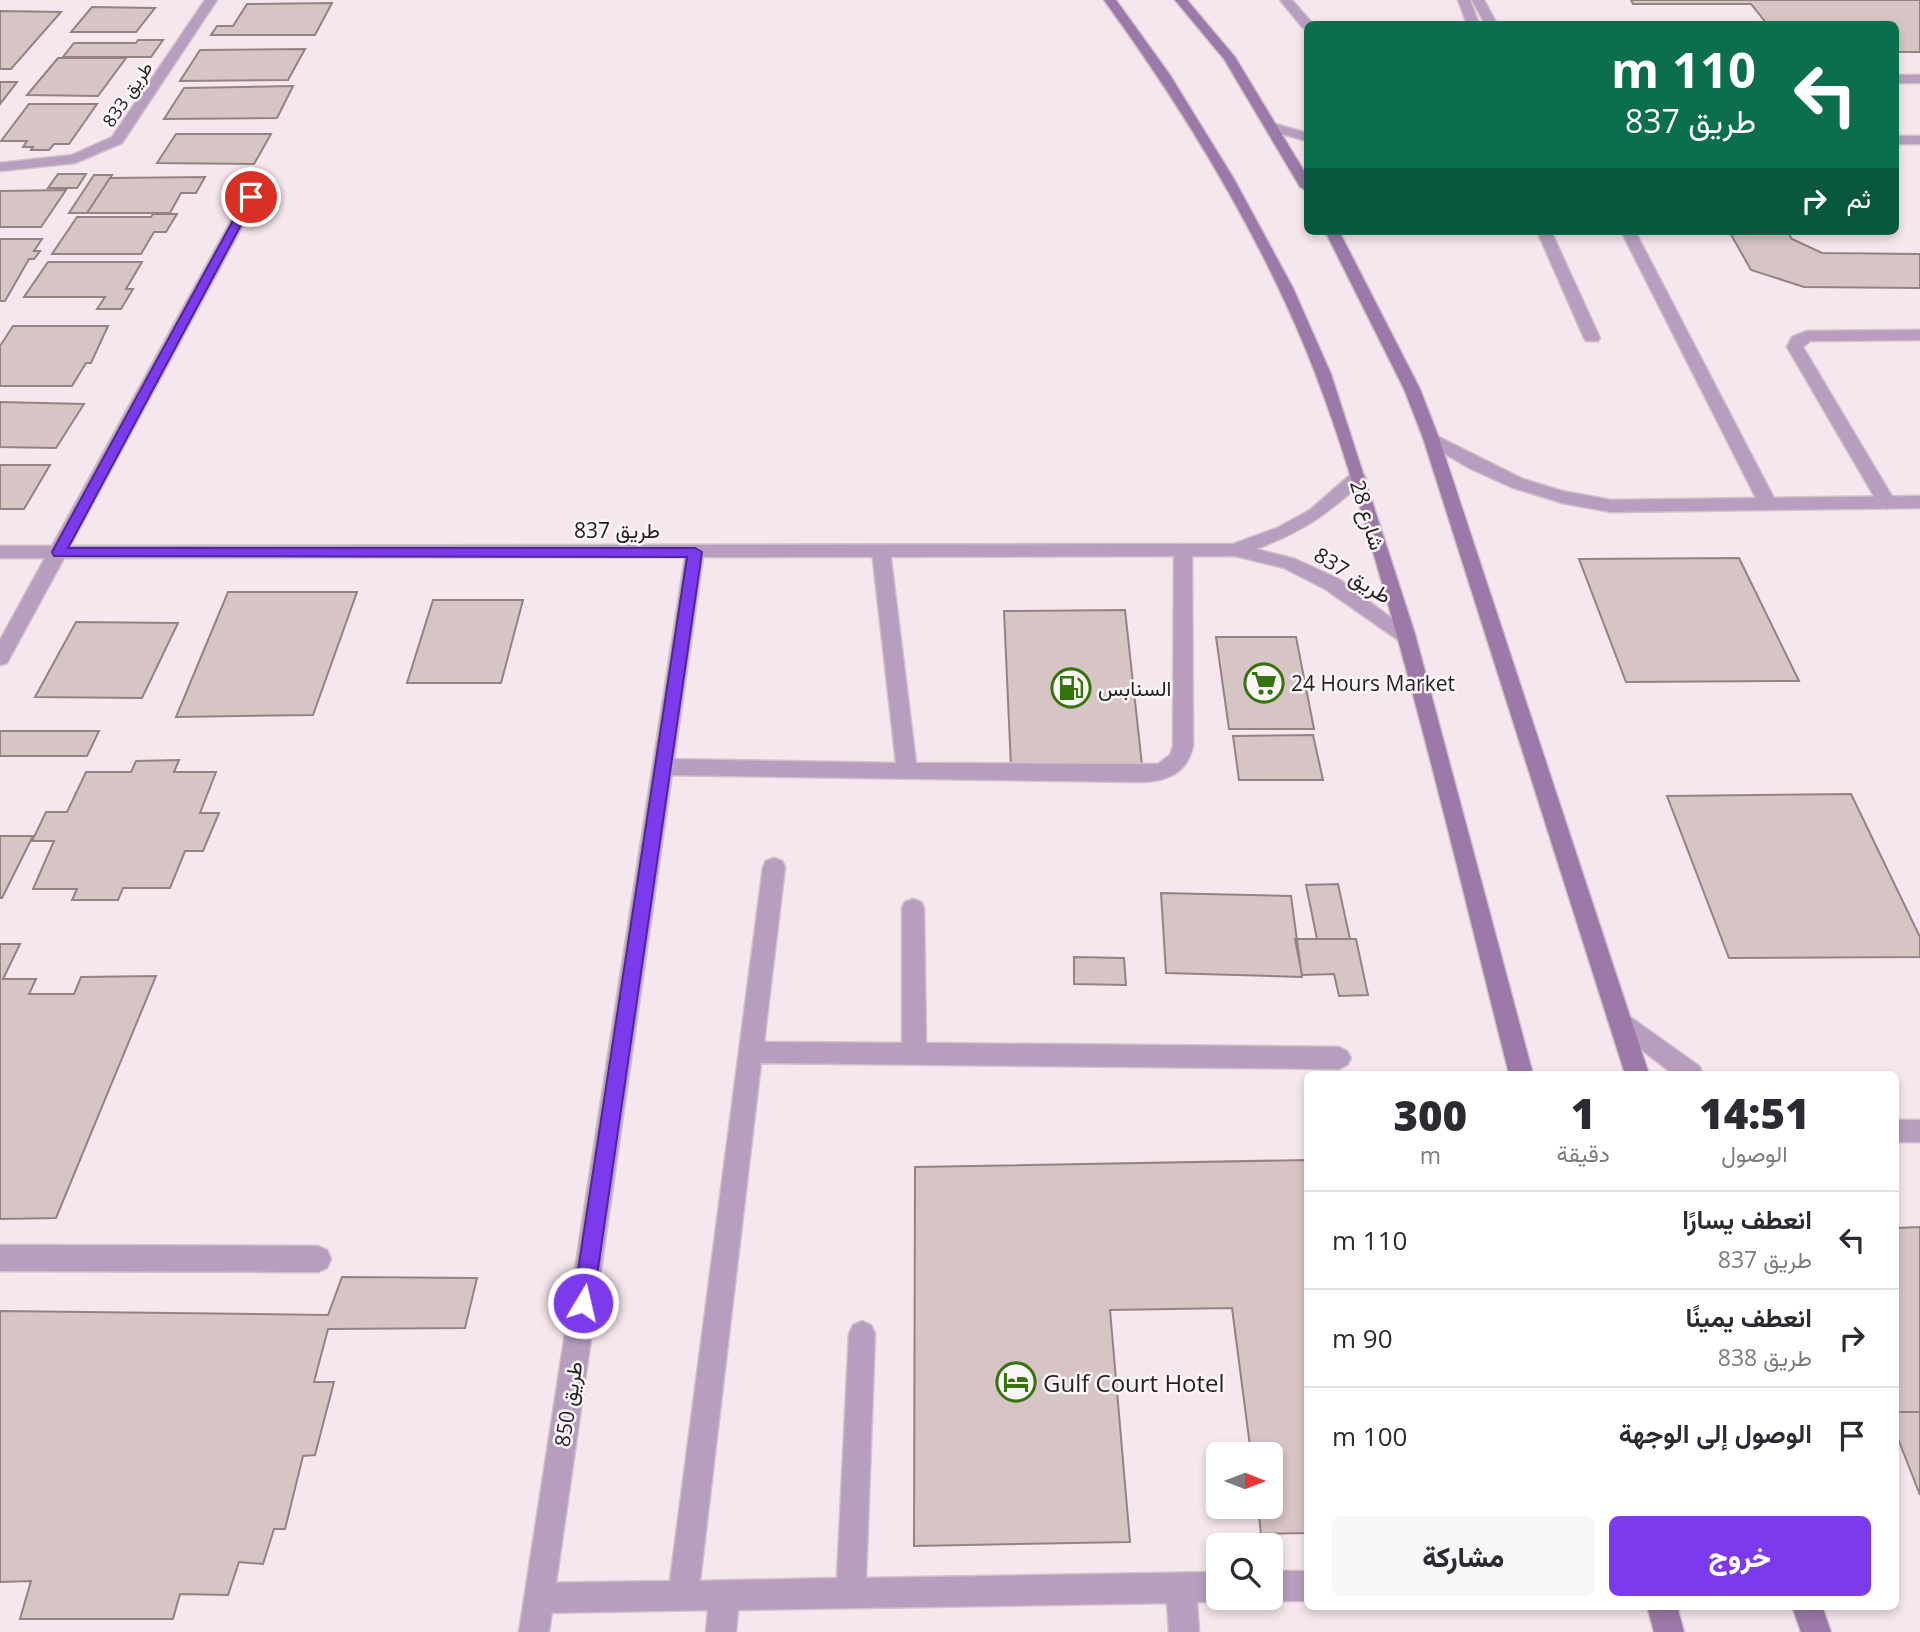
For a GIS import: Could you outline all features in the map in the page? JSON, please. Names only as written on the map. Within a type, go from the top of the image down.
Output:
[{"type":"main road","name":"شارع 28","points":[[1110,0],[1155,57],[1279,274],[1322,372],[1405,635],[1520,1071]]},
{"type":"main road","points":[[1181,0],[1229,57],[1304,177]]},
{"type":"main road","points":[[1334,235],[1412,389],[1431,438],[1636,1071]]},
{"type":"main road","points":[[1663,1610],[1669,1632]]},
{"type":"main road","points":[[1808,1610],[1816,1632]]},
{"type":"street","name":"طريق 833","points":[[0,167],[65,162],[104,150],[117,140],[211,0]]},
{"type":"street","points":[[1286,0],[1304,22]]},
{"type":"street","points":[[1464,0],[1472,21]]},
{"type":"street","points":[[1478,0],[1489,21]]},
{"type":"street","points":[[1899,79],[1920,79]]},
{"type":"street","points":[[1272,127],[1304,135]]},
{"type":"street","points":[[1899,140],[1920,140]]},
{"type":"street","points":[[0,658],[251,197]]},
{"type":"street","points":[[1546,235],[1592,338]]},
{"type":"street","points":[[1630,235],[1768,504]]},
{"type":"street","points":[[1887,503],[1795,347],[1798,341],[1807,336],[1920,335]]},
{"type":"street","points":[[1431,438],[1501,479],[1573,501],[1611,506],[1920,502]]},
{"type":"street","name":"طريق 837","points":[[1234,550],[1283,532],[1316,514],[1357,478]]},
{"type":"street","points":[[664,766],[1154,774],[1176,764],[1183,746],[1183,550]]},
{"type":"street","name":"طريق 837","points":[[0,552],[1234,550],[1289,563],[1332,584],[1405,635]]},
{"type":"street","points":[[881,551],[907,769]]},
{"type":"street","name":"طريق 850","points":[[534,1632],[695,552]]},
{"type":"street","points":[[683,1595],[774,867]]},
{"type":"street","points":[[914,908],[914,1053]]},
{"type":"street","points":[[1619,1019],[1687,1071]]},
{"type":"street","points":[[752,1052],[1339,1058]]},
{"type":"street","points":[[1899,1131],[1920,1131]]},
{"type":"street","points":[[0,1258],[318,1259]]},
{"type":"street","points":[[851,1593],[862,1334]]},
{"type":"street","points":[[1283,1586],[1304,1586]]},
{"type":"street","points":[[539,1598],[1206,1587]]},
{"type":"street","points":[[1181,1588],[1184,1632]]},
{"type":"street","points":[[721,1632],[724,1594]]},
{"type":"building","points":[[1631,0],[1920,0],[1920,52],[1899,52],[1899,21],[1765,21],[1751,4],[1633,4]]},
{"type":"building","points":[[332,3],[315,35],[211,35],[217,26],[233,26],[247,4]]},
{"type":"building","points":[[92,7],[155,8],[136,32],[71,32]]},
{"type":"building","points":[[0,11],[61,12],[11,69],[0,69]]},
{"type":"building","points":[[138,40],[163,40],[151,57],[63,57],[74,43],[136,43]]},
{"type":"building","points":[[305,49],[288,80],[180,81],[200,50]]},
{"type":"building","points":[[58,58],[126,58],[98,96],[27,95]]},
{"type":"building","points":[[0,82],[17,82],[0,104]]},
{"type":"building","points":[[293,86],[277,118],[164,119],[184,88]]},
{"type":"building","points":[[29,104],[97,104],[69,144],[54,144],[49,150],[31,150],[33,147],[23,147],[27,141],[1,141]]},
{"type":"building","points":[[176,134],[271,134],[254,164],[157,163]]},
{"type":"building","points":[[58,174],[86,174],[77,188],[48,188]]},
{"type":"building","points":[[94,175],[112,175],[87,213],[69,213]]},
{"type":"building","points":[[205,177],[196,193],[181,193],[170,213],[87,213],[110,178]]},
{"type":"building","points":[[66,190],[41,227],[0,227],[0,191]]},
{"type":"building","points":[[153,214],[177,214],[166,232],[154,232],[141,254],[52,254],[77,217],[151,217]]},
{"type":"building","points":[[1731,235],[1790,235],[1792,239],[1822,253],[1920,254],[1920,288],[1804,287],[1751,270]]},
{"type":"building","points":[[0,239],[42,239],[34,251],[40,251],[34,259],[29,259],[5,301],[0,301]]},
{"type":"building","points":[[48,262],[142,262],[126,289],[133,289],[121,309],[97,309],[105,297],[24,297]]},
{"type":"building","points":[[13,326],[108,326],[91,363],[86,363],[72,386],[0,386],[0,346]]},
{"type":"building","points":[[0,402],[84,404],[56,448],[0,447]]},
{"type":"building","points":[[0,465],[50,465],[24,509],[0,509]]},
{"type":"building","points":[[1739,558],[1799,681],[1626,682],[1579,559]]},
{"type":"building","points":[[228,592],[357,592],[313,715],[176,717]]},
{"type":"building","points":[[433,600],[523,600],[501,683],[407,683]]},
{"type":"building","name":"السنابس","points":[[1125,610],[1142,765],[1011,767],[1004,611]]},
{"type":"building","points":[[76,622],[178,623],[142,698],[35,697]]},
{"type":"building","name":"24 Hours Market","points":[[1216,637],[1296,637],[1314,729],[1229,729]]},
{"type":"building","points":[[0,731],[99,731],[87,756],[0,756]]},
{"type":"building","points":[[1313,735],[1323,780],[1239,780],[1233,736]]},
{"type":"building","points":[[179,760],[174,772],[216,772],[200,813],[219,813],[203,851],[185,851],[170,888],[123,888],[118,900],[72,900],[77,889],[33,889],[54,841],[32,841],[46,812],[67,812],[86,772],[131,772],[136,761]]},
{"type":"building","points":[[1851,794],[1920,937],[1920,957],[1729,958],[1667,796]]},
{"type":"building","points":[[0,836],[33,836],[2,898],[0,898]]},
{"type":"building","points":[[1338,884],[1350,939],[1317,939],[1306,885]]},
{"type":"building","points":[[1161,893],[1291,896],[1302,977],[1166,973]]},
{"type":"building","points":[[1295,939],[1356,939],[1368,995],[1339,996],[1334,974],[1302,975]]},
{"type":"building","points":[[0,944],[20,944],[3,979],[36,979],[29,994],[74,994],[81,977],[156,976],[56,1218],[0,1219]]},
{"type":"building","points":[[1074,957],[1124,958],[1126,985],[1074,984]]},
{"type":"building","name":"Gulf Court Hotel","points":[[1304,1160],[1304,1533],[1261,1533],[1259,1519],[1283,1519],[1283,1442],[1249,1442],[1232,1308],[1110,1310],[1130,1542],[914,1546],[915,1167]]},
{"type":"building","points":[[1920,1227],[1920,1412],[1899,1412],[1899,1228]]},
{"type":"building","points":[[342,1277],[477,1278],[465,1328],[328,1329],[314,1382],[334,1382],[315,1455],[303,1456],[285,1529],[274,1529],[263,1564],[239,1562],[228,1595],[180,1594],[173,1619],[20,1619],[31,1581],[0,1582],[0,1311],[328,1315]]},
{"type":"building","points":[[1899,1412],[1920,1412],[1920,1495],[1899,1441]]},
{"type":"place","name":"24 Hours Market","points":[[1264,683]]},
{"type":"place","name":"السنابس","points":[[1071,688]]},
{"type":"place","name":"Gulf Court Hotel","points":[[1016,1382]]},
{"type":"route","points":[[251,197],[59,552],[695,552],[583,1303]]}]
